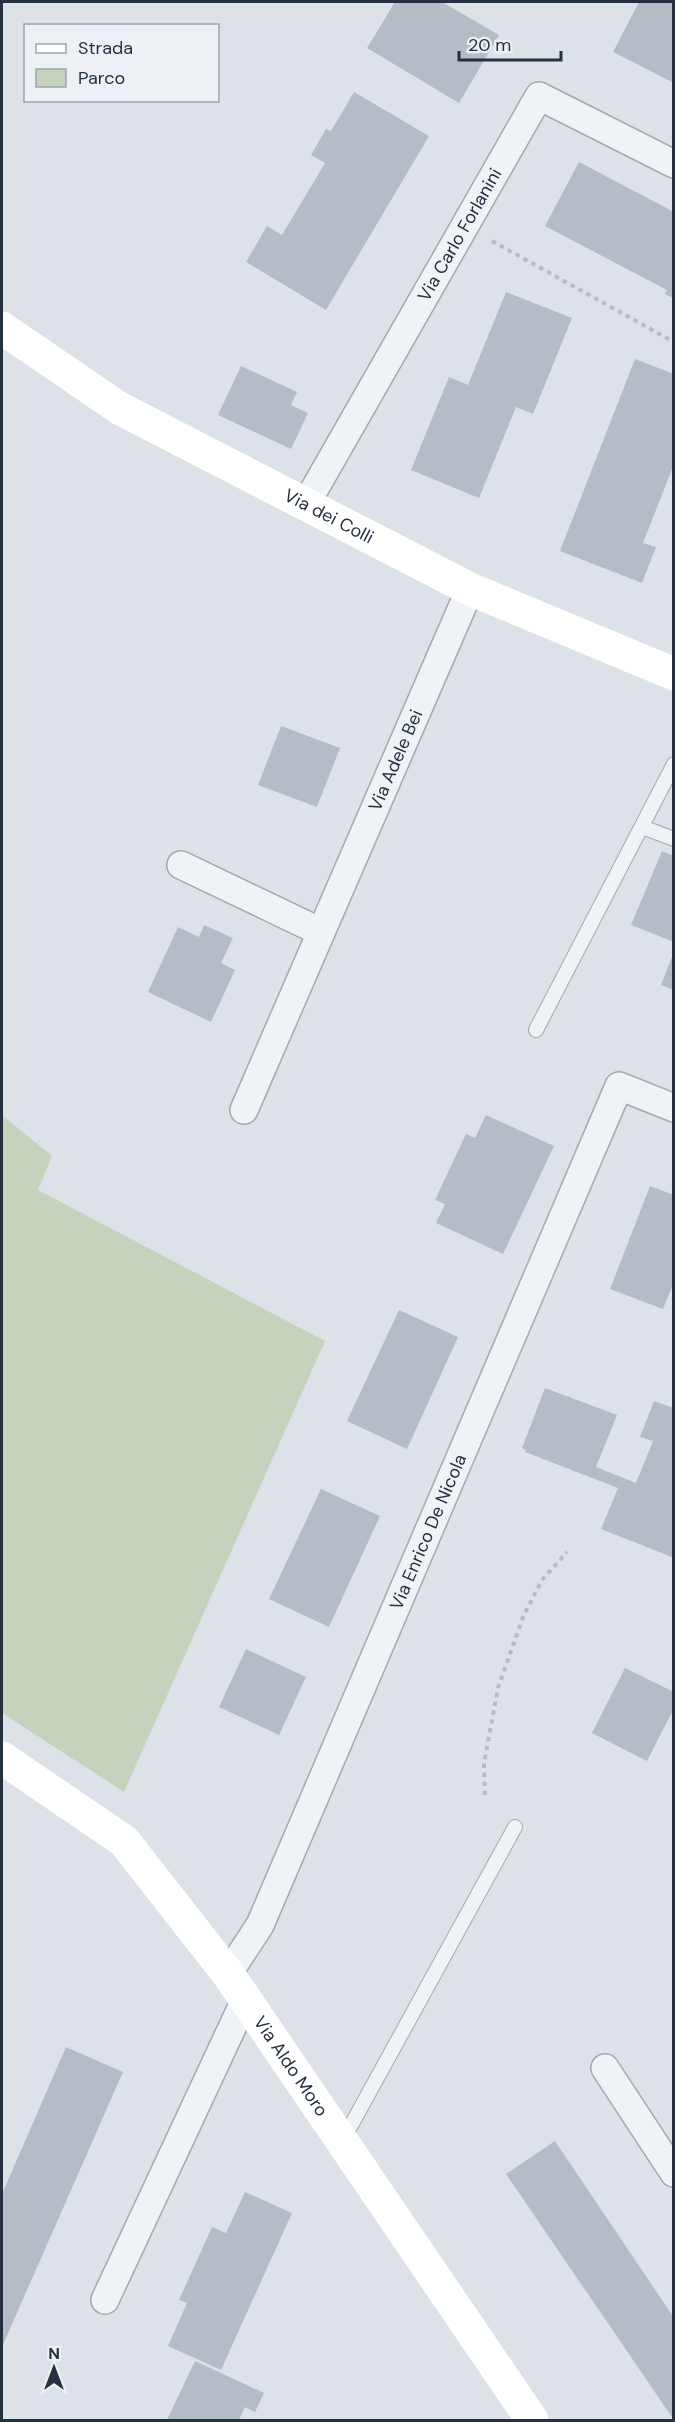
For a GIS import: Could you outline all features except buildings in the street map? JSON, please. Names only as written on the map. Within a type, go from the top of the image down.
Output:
[{"type":"street","name":"Via Carlo Forlanini","points":[[306,504],[539,96],[674,164]]},
{"type":"street","name":"Via dei Colli","points":[[2,328],[119,408],[470,589],[674,674]]},
{"type":"street","name":"Via Adele Bei","points":[[244,1110],[470,589]]},
{"type":"street","points":[[181,865],[321,932]]},
{"type":"street","name":"Via Enrico De Nicola","points":[[105,2300],[260,1925],[619,1086],[674,1108]]},
{"type":"street","name":"Via Aldo Moro","points":[[2,1758],[124,1841],[236,1987],[532,2421]]},
{"type":"street","points":[[605,2068],[674,2173]]},
{"type":"lane","points":[[536,1030],[674,764]]},
{"type":"lane","points":[[642,827],[674,839]]},
{"type":"lane","points":[[342,2142],[515,1827]]},
{"type":"path","points":[[465,226],[674,342]]},
{"type":"path","points":[[485,1795],[484,1763],[501,1679],[523,1617],[543,1580],[567,1552]]},
{"type":"green space","points":[[2,1115],[52,1156],[38,1190],[325,1341],[124,1792],[2,1713]]}]
